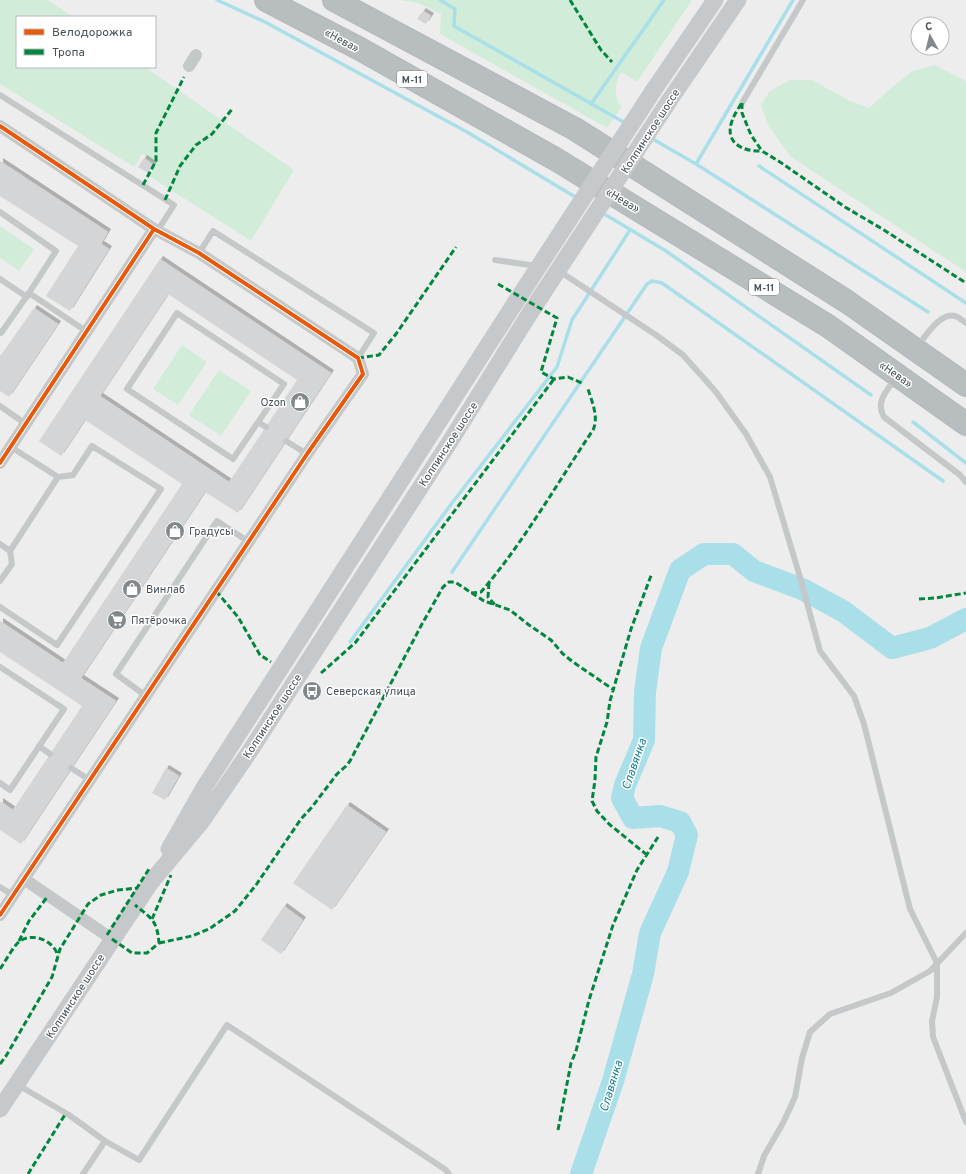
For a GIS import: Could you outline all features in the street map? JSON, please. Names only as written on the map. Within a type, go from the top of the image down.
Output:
[{"type":"highway","name":"«Нева»","points":[[266,0],[360,49],[556,160],[828,326],[966,424]]},
{"type":"highway","points":[[334,0],[575,129],[840,297],[966,386]]},
{"type":"main road","name":"Колпинское шоссе","points":[[0,1110],[151,882],[205,786],[515,303],[653,91],[715,0]]},
{"type":"main road","name":"Колпинское шоссе","points":[[151,882],[202,821],[250,751],[451,440],[530,313],[669,101],[738,0]]},
{"type":"street","points":[[189,66],[196,55]]},
{"type":"street","points":[[0,126],[156,229],[199,253],[358,358],[362,374],[307,454],[0,915]]},
{"type":"street","points":[[0,463],[86,331],[156,229]]},
{"type":"street","points":[[24,879],[112,939]]},
{"type":"lane","points":[[742,103],[803,0]]},
{"type":"lane","points":[[0,95],[174,205],[156,229]]},
{"type":"lane","points":[[0,212],[56,252],[28,295],[1,333],[0,332]]},
{"type":"lane","points":[[199,253],[213,231],[374,333],[358,358]]},
{"type":"lane","points":[[495,260],[556,269],[656,335],[683,356],[716,392],[746,434],[770,477],[800,577],[820,651],[854,696],[864,724],[910,909],[937,963],[937,997],[932,1020],[933,1037],[966,1122]]},
{"type":"lane","points":[[0,279],[86,331]]},
{"type":"lane","points":[[177,313],[284,384],[258,422],[233,459],[126,389],[177,313]]},
{"type":"lane","points":[[915,350],[937,323],[946,316],[954,316],[966,323]]},
{"type":"lane","points":[[898,375],[881,400],[881,409],[884,418],[960,475],[966,482]]},
{"type":"lane","points":[[0,406],[26,424]]},
{"type":"lane","points":[[258,422],[266,427]]},
{"type":"lane","points":[[286,441],[307,454]]},
{"type":"lane","points":[[0,607],[57,644],[161,489],[92,446],[72,475],[58,477],[11,447]]},
{"type":"lane","points":[[0,581],[12,564],[10,550],[58,477]]},
{"type":"lane","points":[[146,696],[116,674],[217,521],[249,542]]},
{"type":"lane","points":[[0,544],[10,550]]},
{"type":"lane","points":[[0,667],[64,710],[10,790],[0,783]]},
{"type":"lane","points":[[39,746],[50,754]]},
{"type":"lane","points":[[71,768],[90,780]]},
{"type":"lane","points":[[0,887],[13,896]]},
{"type":"lane","points":[[758,1174],[764,1156],[784,1123],[795,1097],[802,1058],[810,1032],[830,1014],[891,993],[930,971],[966,933]]},
{"type":"lane","points":[[17,1084],[139,1160],[227,1026],[450,1174]]},
{"type":"lane","points":[[82,1174],[105,1140]]},
{"type":"green space","points":[[0,0],[48,0],[72,16],[16,16],[16,68],[146,68],[294,170],[251,241],[149,176],[157,164],[142,154],[134,167],[0,84]]},
{"type":"green space","points":[[400,0],[692,0],[637,82],[621,72],[616,85],[616,94],[619,103],[622,106],[607,128],[440,34],[441,14],[418,3]]},
{"type":"green space","points":[[935,65],[966,81],[966,272],[791,157],[769,127],[761,106],[769,92],[789,80],[812,80],[850,101],[869,108],[912,71]]},
{"type":"green space","points":[[0,226],[34,249],[19,271],[0,258]]},
{"type":"green space","points":[[182,345],[207,362],[178,405],[153,389]]},
{"type":"green space","points":[[219,370],[251,391],[221,436],[189,415]]},
{"type":"building","points":[[423,11],[431,16],[426,24],[417,19]]},
{"type":"building","points":[[144,158],[154,165],[148,173],[138,167]]},
{"type":"building","points":[[0,161],[108,232],[101,244],[109,249],[70,311],[46,296],[78,246],[0,196]]},
{"type":"building","points":[[160,259],[331,373],[238,513],[205,492],[81,678],[116,701],[21,844],[0,830],[0,801],[13,810],[82,706],[0,652],[0,621],[63,663],[182,484],[85,420],[61,456],[39,441]],"holes":[[[168,294],[297,380],[229,482],[100,396]]]},
{"type":"building","points":[[34,308],[58,324],[9,397],[0,391],[0,355]]},
{"type":"building","points":[[166,768],[179,776],[165,800],[152,793]]},
{"type":"building","points":[[347,805],[386,832],[332,910],[293,883]]},
{"type":"building","points":[[284,906],[303,920],[281,954],[261,940]]},
{"type":"waterway","points":[[217,0],[265,22],[467,132],[577,198]]},
{"type":"waterway","points":[[440,0],[455,9],[454,26],[627,124]]},
{"type":"waterway","points":[[591,104],[664,0]]},
{"type":"waterway","points":[[696,164],[793,0]]},
{"type":"waterway","points":[[651,138],[696,164],[928,312]]},
{"type":"waterway","points":[[759,166],[966,303]]},
{"type":"waterway","points":[[601,212],[666,251],[871,395]]},
{"type":"waterway","points":[[350,642],[452,503],[557,367],[572,320],[630,230]]},
{"type":"waterway","points":[[452,572],[647,284],[652,281],[662,283],[943,481]]},
{"type":"waterway","points":[[913,422],[966,463]]},
{"type":"waterway","name":"Славянка","points":[[581,1174],[613,1081],[643,974],[650,933],[678,872],[687,835],[680,822],[660,816],[633,818],[622,798],[625,785],[644,740],[645,692],[651,648],[680,570],[704,554],[733,554],[754,571],[802,589],[843,611],[892,648],[930,638],[966,619]]},
{"type":"marked path","points":[[570,0],[601,50],[612,62]]},
{"type":"marked path","points":[[143,185],[156,161],[156,133],[184,77]]},
{"type":"marked path","points":[[742,103],[742,113],[751,135],[762,151],[845,207],[884,230],[966,283]]},
{"type":"marked path","points":[[741,104],[736,112],[730,129],[733,140],[742,148],[762,151]]},
{"type":"marked path","points":[[165,200],[180,166],[196,145],[212,134],[233,108]]},
{"type":"marked path","points":[[358,358],[379,355],[396,334],[456,247]]},
{"type":"marked path","points":[[498,284],[557,318],[541,372],[554,379],[568,377],[584,384]]},
{"type":"marked path","points":[[321,673],[355,643],[554,379]]},
{"type":"marked path","points":[[471,593],[481,592],[497,573],[539,513],[593,430],[595,425],[595,415],[588,389]]},
{"type":"marked path","points":[[647,855],[609,824],[597,811],[592,801],[596,757],[607,722],[610,701],[631,629],[652,573]]},
{"type":"marked path","points":[[159,943],[192,936],[209,929],[235,911],[256,885],[301,819],[337,774],[350,761],[422,624],[443,587],[449,582],[455,582],[484,601],[510,610],[551,640],[563,654],[573,662],[614,690]]},
{"type":"marked path","points":[[489,583],[488,597],[496,606]]},
{"type":"marked path","points":[[216,591],[238,617],[260,655],[271,662]]},
{"type":"marked path","points":[[919,599],[966,593]]},
{"type":"marked path","points":[[558,1130],[571,1063],[576,1051],[589,1000],[613,925],[637,870],[658,837]]},
{"type":"marked path","points":[[107,935],[149,869]]},
{"type":"marked path","points":[[152,919],[171,875]]},
{"type":"marked path","points":[[0,1064],[52,977],[60,949],[88,904],[101,895],[118,890],[137,888]]},
{"type":"marked path","points":[[19,941],[29,921],[48,896]]},
{"type":"marked path","points":[[112,939],[132,953],[147,953],[159,943],[157,929],[153,921],[135,905]]},
{"type":"marked path","points":[[0,969],[15,946],[25,938],[37,938],[48,942],[56,951],[58,956]]},
{"type":"marked path","points":[[28,1174],[66,1113]]},
{"type":"cycle path","points":[[0,126],[154,229],[199,253],[358,358],[363,374],[307,454],[0,915]]},
{"type":"cycle path","points":[[0,463],[154,229]]},
{"type":"place","name":"Ozon","points":[[300,402]]},
{"type":"place","name":"Градусы","points":[[175,531]]},
{"type":"place","name":"Винлаб","points":[[132,589]]},
{"type":"place","name":"Пятёрочка","points":[[117,620]]},
{"type":"place","name":"Северская улица","points":[[312,691]]}]
